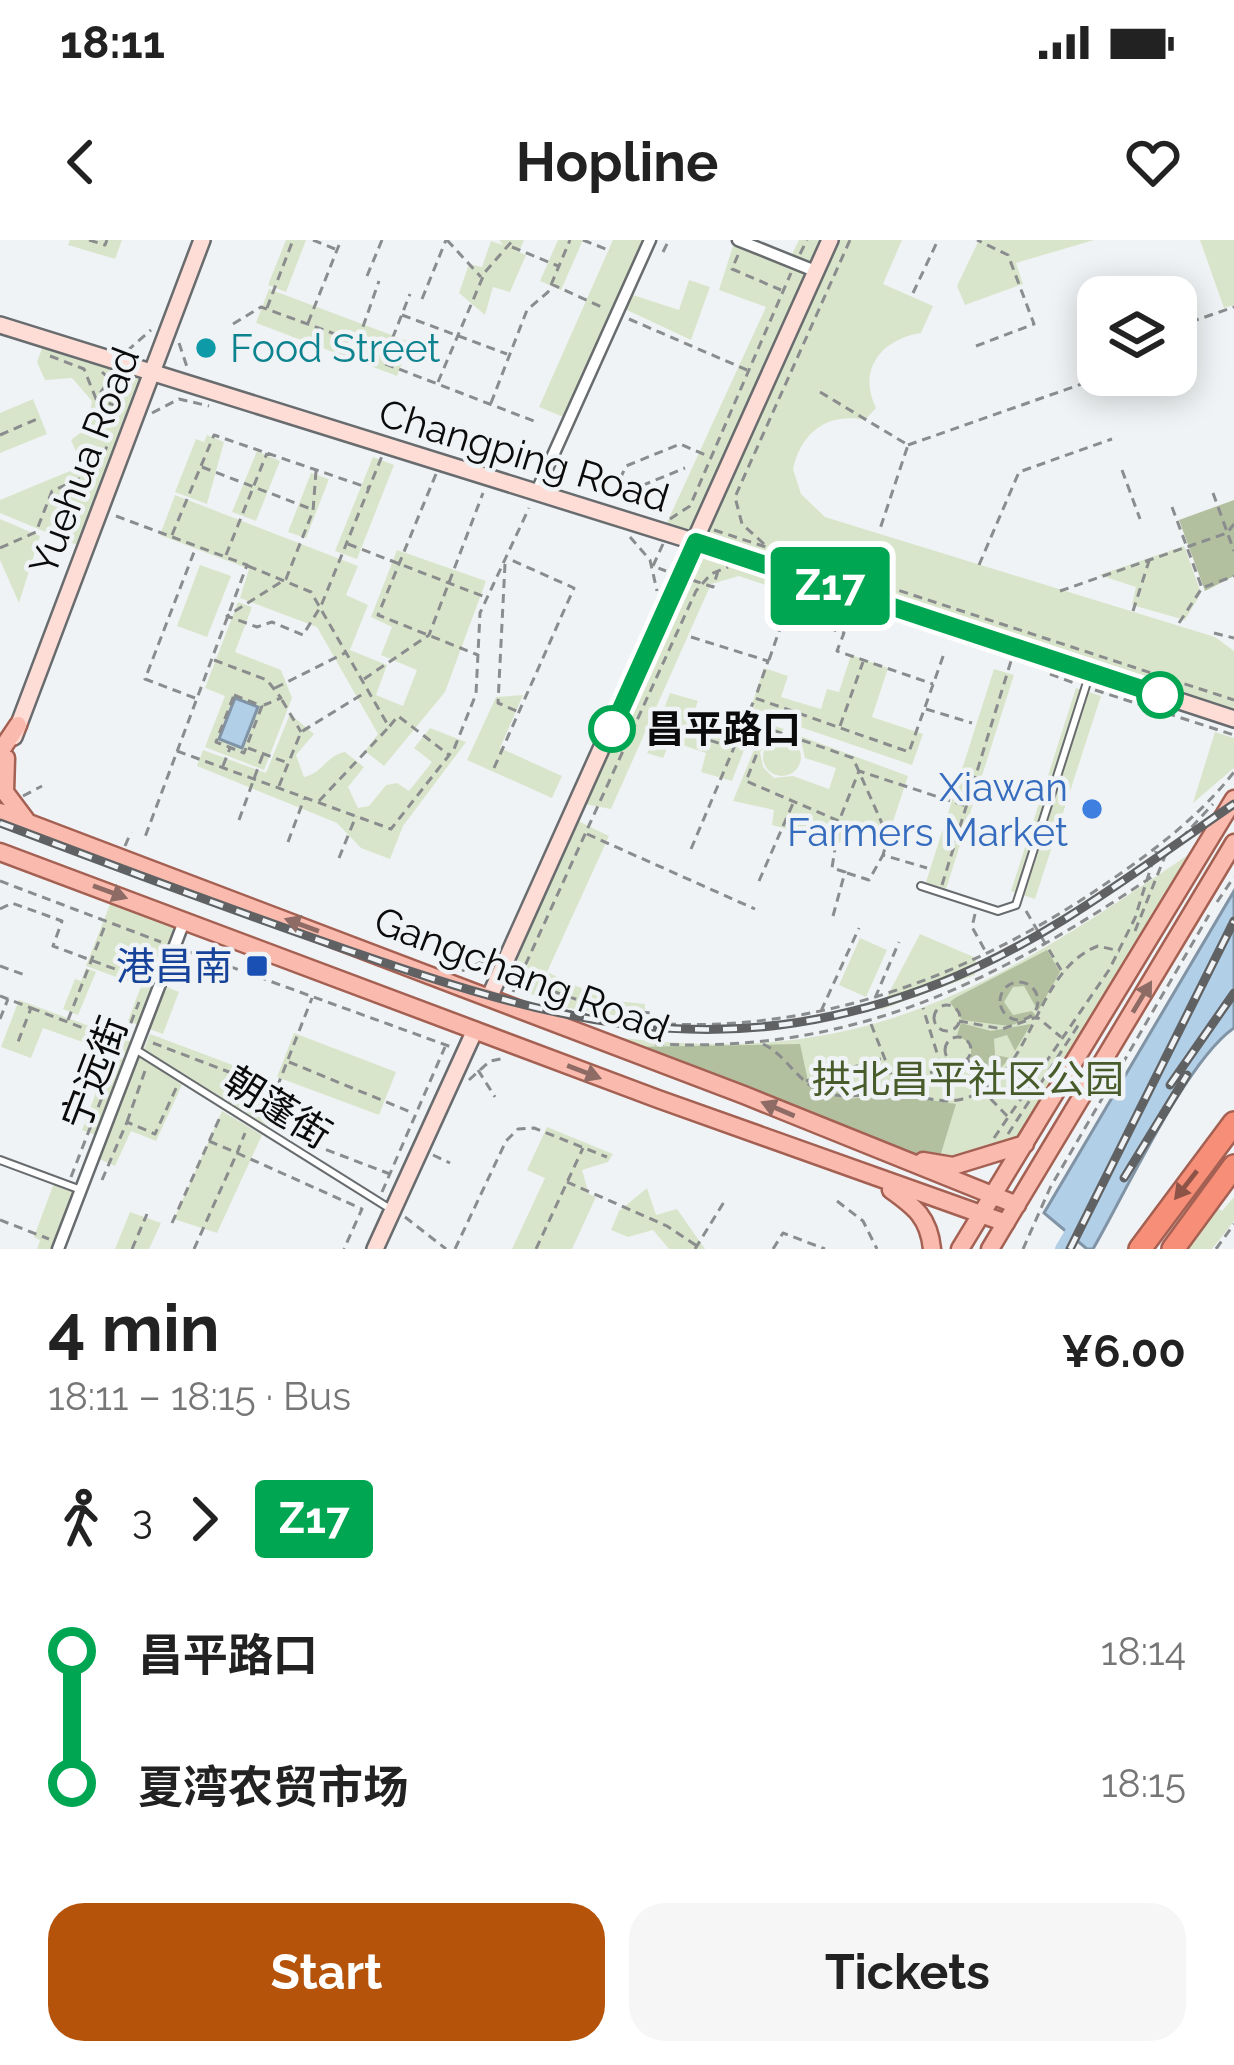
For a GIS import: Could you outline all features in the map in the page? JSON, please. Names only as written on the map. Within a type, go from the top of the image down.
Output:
[{"type":"highway","points":[[1140,1249],[1234,1123]]},
{"type":"highway","points":[[1173,1249],[1234,1166]]},
{"type":"main road","points":[[18,725],[2,761],[5,792],[16,811],[37,826]]},
{"type":"main road","points":[[960,1249],[1234,799]]},
{"type":"main road","name":"Gangchang Road","points":[[0,812],[492,992],[1017,1205]]},
{"type":"main road","points":[[990,1249],[1234,843]]},
{"type":"main road","name":"Gangchang Road","points":[[0,855],[185,919],[875,1179],[1006,1223]]},
{"type":"main road","points":[[886,1154],[953,1166],[1026,1144]]},
{"type":"main road","points":[[875,1179],[918,1209],[930,1229],[932,1249]]},
{"type":"street","name":"Yuehua Road","points":[[18,725],[202,240]]},
{"type":"street","points":[[536,493],[650,240]]},
{"type":"street","points":[[492,992],[830,240]]},
{"type":"street","points":[[741,241],[815,272]]},
{"type":"street","name":"Changping Road","points":[[0,325],[384,452],[696,542],[1088,679],[1234,719]]},
{"type":"street","name":"宁远街","points":[[59,1246],[133,1043],[185,919]]},
{"type":"street","points":[[375,1249],[475,1030]]},
{"type":"lane","points":[[853,619],[860,596]]},
{"type":"lane","points":[[921,886],[998,911],[1018,901],[1088,679]]},
{"type":"lane","name":"朝蓬街","points":[[133,1043],[393,1213]]},
{"type":"lane","points":[[0,1160],[81,1190]]},
{"type":"path","points":[[89,240],[105,245],[107,240]]},
{"type":"path","points":[[266,309],[293,240]]},
{"type":"path","points":[[314,240],[337,249]]},
{"type":"path","points":[[308,324],[341,240]]},
{"type":"path","points":[[367,276],[382,240]]},
{"type":"path","points":[[422,299],[446,240],[482,279]]},
{"type":"path","points":[[490,405],[527,310],[551,284],[570,240]]},
{"type":"path","points":[[584,240],[611,251]]},
{"type":"path","points":[[663,252],[669,240]]},
{"type":"path","points":[[661,520],[686,511],[807,240]]},
{"type":"path","points":[[769,548],[742,524],[735,497],[850,240]]},
{"type":"path","points":[[914,293],[938,240]]},
{"type":"path","points":[[976,346],[1034,324],[1008,255],[977,240]]},
{"type":"path","points":[[741,241],[732,268],[783,291]]},
{"type":"path","points":[[438,384],[482,279],[511,243],[558,266]]},
{"type":"path","points":[[357,343],[380,281]]},
{"type":"path","points":[[551,284],[748,371]]},
{"type":"path","points":[[410,294],[383,362],[538,424]]},
{"type":"path","points":[[1197,320],[1234,307]]},
{"type":"path","points":[[233,324],[266,309],[387,353]]},
{"type":"path","points":[[402,315],[509,356]]},
{"type":"path","points":[[96,399],[116,366],[153,328]]},
{"type":"path","points":[[179,339],[181,360],[196,374]]},
{"type":"path","points":[[37,346],[92,365],[116,366]]},
{"type":"path","points":[[0,548],[36,532],[52,491],[97,471],[111,436],[84,369],[44,354]]},
{"type":"path","points":[[116,366],[137,415]]},
{"type":"path","points":[[908,445],[1077,386]]},
{"type":"path","points":[[820,392],[908,445]]},
{"type":"path","points":[[96,399],[137,415],[172,400],[209,406]]},
{"type":"path","points":[[0,435],[37,418]]},
{"type":"path","points":[[103,474],[120,431]]},
{"type":"path","points":[[171,537],[214,435],[369,488]]},
{"type":"path","points":[[979,565],[1019,472],[1112,439]]},
{"type":"path","points":[[620,479],[626,466],[680,444],[711,457]]},
{"type":"path","points":[[879,532],[908,445]]},
{"type":"path","points":[[225,557],[267,452]]},
{"type":"path","points":[[227,616],[257,627],[272,622],[303,634],[321,606],[384,452],[400,462]]},
{"type":"path","points":[[201,466],[313,511]]},
{"type":"path","points":[[614,497],[685,468]]},
{"type":"path","points":[[227,616],[286,579],[313,511],[316,470]]},
{"type":"path","points":[[1122,470],[1140,519]]},
{"type":"path","points":[[453,477],[436,472],[378,615],[478,655]]},
{"type":"path","points":[[362,680],[429,635],[489,479]]},
{"type":"path","points":[[177,751],[391,829],[449,755],[476,694],[480,613],[536,493]]},
{"type":"path","points":[[1213,493],[1234,551]]},
{"type":"path","points":[[1172,507],[1202,588]]},
{"type":"path","points":[[100,510],[310,592],[389,727]]},
{"type":"path","points":[[1060,591],[1227,533],[1234,524]]},
{"type":"path","points":[[616,531],[632,538],[650,560],[657,599]]},
{"type":"path","points":[[728,534],[1234,700]]},
{"type":"path","points":[[346,543],[487,598]]},
{"type":"path","points":[[196,546],[145,679],[196,698]]},
{"type":"path","points":[[494,768],[574,588],[506,558]]},
{"type":"path","points":[[506,558],[498,704],[519,712]]},
{"type":"path","points":[[1133,610],[1149,560]]},
{"type":"path","points":[[145,837],[247,565]]},
{"type":"path","points":[[512,994],[701,583],[718,570],[740,567]]},
{"type":"path","points":[[1179,623],[1202,588],[1234,576]]},
{"type":"path","points":[[692,849],[791,597]]},
{"type":"path","points":[[785,614],[844,633],[837,651],[933,684]]},
{"type":"path","points":[[1214,632],[1234,638]]},
{"type":"path","points":[[691,637],[768,662]]},
{"type":"path","points":[[755,698],[909,752],[945,651]]},
{"type":"path","points":[[274,689],[347,652]]},
{"type":"path","points":[[212,658],[266,680],[301,732]]},
{"type":"path","points":[[840,728],[864,661]]},
{"type":"path","points":[[940,892],[1011,661]]},
{"type":"path","points":[[1048,674],[1088,679],[1234,735]]},
{"type":"path","points":[[278,788],[301,732],[368,690]]},
{"type":"path","points":[[262,706],[244,753],[216,742],[234,695],[262,706],[281,698]]},
{"type":"path","points":[[925,709],[972,723]]},
{"type":"path","points":[[318,802],[398,716],[449,755]]},
{"type":"path","points":[[653,722],[734,748]]},
{"type":"path","points":[[839,821],[746,782],[767,728],[853,758],[859,771],[889,837],[869,880],[832,868],[839,821],[859,771]]},
{"type":"path","points":[[246,747],[288,763]]},
{"type":"path","points":[[223,767],[230,748]]},
{"type":"path","points":[[239,820],[263,754]]},
{"type":"path","points":[[859,771],[966,806]]},
{"type":"path","points":[[544,1004],[632,1024],[682,1025],[742,1024],[874,999],[988,956],[1036,929],[1156,850],[1234,772]]},
{"type":"path","points":[[995,1147],[1120,962],[1172,844],[1234,780]]},
{"type":"path","points":[[20,783],[30,806]]},
{"type":"path","points":[[288,842],[305,798]]},
{"type":"path","points":[[758,880],[794,801]]},
{"type":"path","points":[[339,858],[356,816]]},
{"type":"path","points":[[586,834],[755,909]]},
{"type":"path","points":[[985,1146],[1011,1120],[1120,951],[1156,850]]},
{"type":"path","points":[[883,855],[927,868]]},
{"type":"path","points":[[833,916],[845,872]]},
{"type":"path","points":[[642,1043],[761,1043],[870,1022],[922,1006],[1046,946],[1156,874]]},
{"type":"path","points":[[1023,1249],[1051,1188],[1234,877]]},
{"type":"path","points":[[0,881],[465,1052],[495,1096]]},
{"type":"path","points":[[1018,901],[1061,972]]},
{"type":"path","points":[[0,909],[12,903],[62,921]]},
{"type":"path","points":[[978,904],[972,927],[988,956]]},
{"type":"path","points":[[68,906],[53,946],[160,986]]},
{"type":"path","points":[[68,1022],[106,921]]},
{"type":"path","points":[[820,1012],[859,928]]},
{"type":"path","points":[[874,999],[898,942]]},
{"type":"path","points":[[959,1021],[1002,1029],[1033,1014],[1061,972],[1098,946],[1120,951]]},
{"type":"path","points":[[454,971],[471,971],[498,949]]},
{"type":"path","points":[[0,966],[25,975]]},
{"type":"path","points":[[502,969],[570,1000],[613,1011],[653,1013]]},
{"type":"path","points":[[1001,971],[1008,985]]},
{"type":"path","points":[[761,1043],[805,1082],[838,1096],[897,1093],[958,1100],[983,1088],[1013,1058],[1033,1014],[1039,998],[1033,987],[1021,981],[1008,985],[1000,1001],[1004,1012],[1020,1020],[1033,1014]]},
{"type":"path","points":[[492,992],[522,998]]},
{"type":"path","points":[[0,996],[276,1090],[312,997]]},
{"type":"path","points":[[0,1019],[8,999]]},
{"type":"path","points":[[68,1185],[133,1043],[140,1002]]},
{"type":"path","points":[[935,1022],[937,1010],[947,1005],[958,1010],[959,1021]]},
{"type":"path","points":[[895,1084],[942,1069],[922,1006]]},
{"type":"path","points":[[18,1042],[31,1008]]},
{"type":"path","points":[[1033,1014],[1061,1037]]},
{"type":"path","points":[[951,1029],[959,1021]]},
{"type":"path","points":[[870,1022],[881,1059]]},
{"type":"path","points":[[928,1024],[951,1029],[954,1039],[939,1057]]},
{"type":"path","points":[[954,1039],[969,1043],[967,1059],[983,1088],[1011,1120]]},
{"type":"path","points":[[102,1180],[148,1072],[133,1043]]},
{"type":"path","points":[[446,1045],[416,1114],[393,1213],[446,1249]]},
{"type":"path","points":[[946,1054],[955,1063],[967,1059]]},
{"type":"path","points":[[805,1082],[886,1057],[897,1093]]},
{"type":"path","points":[[464,1087],[490,1061],[516,1058]]},
{"type":"path","points":[[287,1062],[416,1114]]},
{"type":"path","points":[[172,1223],[238,1075]]},
{"type":"path","points":[[128,1122],[155,1134],[181,1078]]},
{"type":"path","points":[[454,1249],[510,1134],[526,1126],[607,1157]]},
{"type":"path","points":[[536,1249],[583,1148]]},
{"type":"path","points":[[194,1249],[237,1153],[362,1210],[344,1249]]},
{"type":"path","points":[[431,1155],[450,1163]]},
{"type":"path","points":[[567,1182],[667,1226],[696,1247],[724,1202]]},
{"type":"path","points":[[837,1201],[862,1221],[877,1249]]},
{"type":"path","points":[[132,1249],[147,1214]]},
{"type":"path","points":[[0,1220],[59,1246]]},
{"type":"path","points":[[1216,1249],[1234,1225]]},
{"type":"path","points":[[773,1249],[783,1233],[825,1249]]},
{"type":"green space","points":[[70,240],[122,240],[115,259],[68,245]]},
{"type":"green space","points":[[286,240],[306,240],[286,292],[268,285]]},
{"type":"green space","points":[[499,240],[524,240],[519,252],[526,255],[510,292],[493,287],[485,315],[459,293],[469,264],[482,267],[491,241],[503,245]]},
{"type":"green space","points":[[558,240],[583,240],[561,290],[540,281]]},
{"type":"green space","points":[[613,240],[644,240],[566,418],[539,407]]},
{"type":"green space","points":[[799,240],[827,240],[694,535],[665,527],[766,307],[719,290],[734,243],[787,264]]},
{"type":"green space","points":[[832,240],[902,240],[883,284],[933,306],[921,333],[895,342],[877,358],[870,381],[876,408],[865,420],[828,422],[802,445],[793,469],[801,494],[825,517],[1215,637],[1234,651],[1234,713],[700,540]]},
{"type":"green space","points":[[979,240],[1094,240],[1016,263],[1023,284],[965,305],[957,286]]},
{"type":"green space","points":[[1200,240],[1234,240],[1234,305],[1224,308]]},
{"type":"green space","points":[[689,280],[710,287],[691,340],[625,309],[633,295],[679,310]]},
{"type":"green space","points":[[269,289],[410,342],[397,376],[256,323]]},
{"type":"green space","points":[[44,343],[148,379],[82,547],[0,513],[0,500],[82,466],[71,440],[88,427],[92,401],[72,378],[45,380],[37,362]]},
{"type":"green space","points":[[33,399],[47,434],[0,453],[0,413]]},
{"type":"green space","points":[[207,435],[224,442],[207,504],[175,492],[196,439],[204,442]]},
{"type":"green space","points":[[257,451],[280,461],[256,521],[232,512]]},
{"type":"green space","points":[[373,457],[394,465],[357,559],[335,551]]},
{"type":"green space","points":[[311,473],[329,479],[306,538],[288,532]]},
{"type":"green space","points":[[175,495],[358,566],[346,595],[368,605],[350,650],[387,665],[376,695],[403,706],[417,670],[381,655],[392,627],[371,617],[397,550],[486,581],[445,692],[384,766],[365,751],[378,734],[317,627],[240,598],[249,569],[160,535]]},
{"type":"green space","points":[[1234,500],[1234,576],[1205,591],[1179,520]]},
{"type":"green space","points":[[0,519],[40,536],[19,603],[0,560]]},
{"type":"green space","points":[[697,545],[856,598],[850,614],[739,576],[711,584],[611,809],[584,804]]},
{"type":"green space","points":[[1184,546],[1201,593],[1185,620],[1132,605],[1136,587],[1099,575]]},
{"type":"green space","points":[[200,565],[231,576],[207,637],[177,626]]},
{"type":"green space","points":[[238,602],[252,607],[235,652],[281,670],[292,698],[264,770],[205,747],[225,696],[205,688]]},
{"type":"green space","points":[[851,655],[888,668],[872,717],[923,734],[912,765],[750,710],[764,668],[788,676],[781,697],[821,709],[827,689],[839,692]]},
{"type":"green space","points":[[994,669],[1014,675],[946,889],[926,882]]},
{"type":"green space","points":[[1076,688],[1101,696],[1035,899],[1011,891]]},
{"type":"green space","points":[[670,693],[698,701],[690,723],[748,740],[732,781],[701,772],[706,753],[670,741],[663,758],[647,753]]},
{"type":"green space","points":[[523,695],[500,748],[562,776],[552,798],[467,760],[496,697]]},
{"type":"green space","points":[[290,714],[314,734],[296,755],[304,777],[345,752],[364,767],[348,787],[358,808],[369,806],[386,785],[397,783],[409,791],[432,762],[414,748],[430,728],[466,742],[403,826],[390,859],[361,848],[337,823],[197,766],[203,750],[266,773]]},
{"type":"green space","points":[[765,723],[784,729],[760,752],[763,767],[774,778],[793,776],[829,789],[836,768],[805,758],[800,736],[908,776],[889,834],[847,822],[840,843],[772,825],[774,810],[733,801]]},
{"type":"green space","points":[[1215,732],[1234,738],[1234,768],[1193,803]]},
{"type":"green space","points":[[782,738],[796,743],[801,757],[796,771],[782,776],[768,771],[763,757],[768,743]]},
{"type":"green space","points":[[576,820],[609,836],[547,972],[606,1000],[645,1004],[644,1020],[568,1008],[501,983]]},
{"type":"green space","name":"拱北昌平社区公园","points":[[1207,842],[1026,1144],[953,1166],[574,1031],[673,1043],[761,1043],[839,1032],[912,1012],[1053,943]]},
{"type":"green space","points":[[112,899],[181,925],[157,983],[179,992],[163,1034],[128,1021],[141,986],[86,966]]},
{"type":"green space","points":[[920,934],[976,958],[975,975],[880,1010]]},
{"type":"green space","points":[[860,938],[887,950],[866,997],[839,985]]},
{"type":"green space","points":[[1047,950],[1060,972],[1038,1011],[1024,986],[1013,987],[1004,1002],[1013,1015],[1032,1011],[1036,1016],[1009,1026],[962,1020],[950,1002]]},
{"type":"green space","points":[[86,968],[96,972],[78,1015],[63,1009],[75,979],[81,981]]},
{"type":"green space","points":[[19,1000],[135,1043],[98,1136],[82,1130],[111,1052],[43,1028],[31,1058],[1,1047]]},
{"type":"green space","points":[[961,1023],[991,1031],[1031,1024],[1015,1051],[1007,1035],[994,1039],[995,1055],[1010,1058],[984,1085],[971,1059],[971,1044],[957,1035]]},
{"type":"green space","points":[[294,1033],[396,1072],[379,1115],[277,1077]]},
{"type":"green space","points":[[150,1034],[283,1084],[267,1126],[144,1049]]},
{"type":"green space","points":[[800,1044],[808,1081],[837,1074],[844,1099],[898,1095],[956,1104],[939,1160],[889,1150],[628,1047]]},
{"type":"green space","points":[[137,1054],[182,1085],[156,1141],[131,1131],[115,1166],[97,1158]]},
{"type":"green space","points":[[222,1111],[262,1135],[217,1233],[174,1219]]},
{"type":"green space","points":[[547,1127],[613,1154],[608,1162],[582,1170],[589,1194],[596,1197],[572,1249],[512,1249],[545,1178],[527,1170]]},
{"type":"green space","points":[[54,1183],[77,1191],[53,1249],[37,1249],[40,1240],[34,1237]]},
{"type":"green space","points":[[647,1188],[656,1215],[677,1209],[705,1249],[669,1249],[653,1230],[628,1237],[611,1230],[619,1211]]},
{"type":"green space","points":[[1234,1197],[1234,1221],[1212,1249],[1178,1249],[1211,1203],[1222,1211]]},
{"type":"green space","points":[[130,1212],[161,1223],[149,1249],[115,1249]]},
{"type":"water","points":[[235,698],[258,707],[242,748],[219,739]]},
{"type":"water","points":[[1234,891],[1234,1028],[1196,1069],[1093,1249],[1087,1249],[1044,1213]]},
{"type":"waterway","points":[[1062,1249],[1078,1222]]},
{"type":"railway","points":[[0,823],[291,930],[487,995],[634,1025],[707,1029],[781,1025],[859,1010],[940,983],[1055,925],[1234,804]]},
{"type":"railway","points":[[1070,1249],[1234,921]]},
{"type":"railway","points":[[1170,1085],[1234,993]]},
{"type":"railway","points":[[1124,1178],[1187,1075]]},
{"type":"bus line","name":"Z17","points":[[612,729],[696,542],[1160,695]]},
{"type":"place","name":"Food Street","points":[[206,348]]},
{"type":"place","name":"昌平路口","points":[[612,729]]},
{"type":"place","name":"Xiawan Farmers Market","points":[[1092,809]]},
{"type":"place","name":"港昌南","points":[[257,966]]}]
